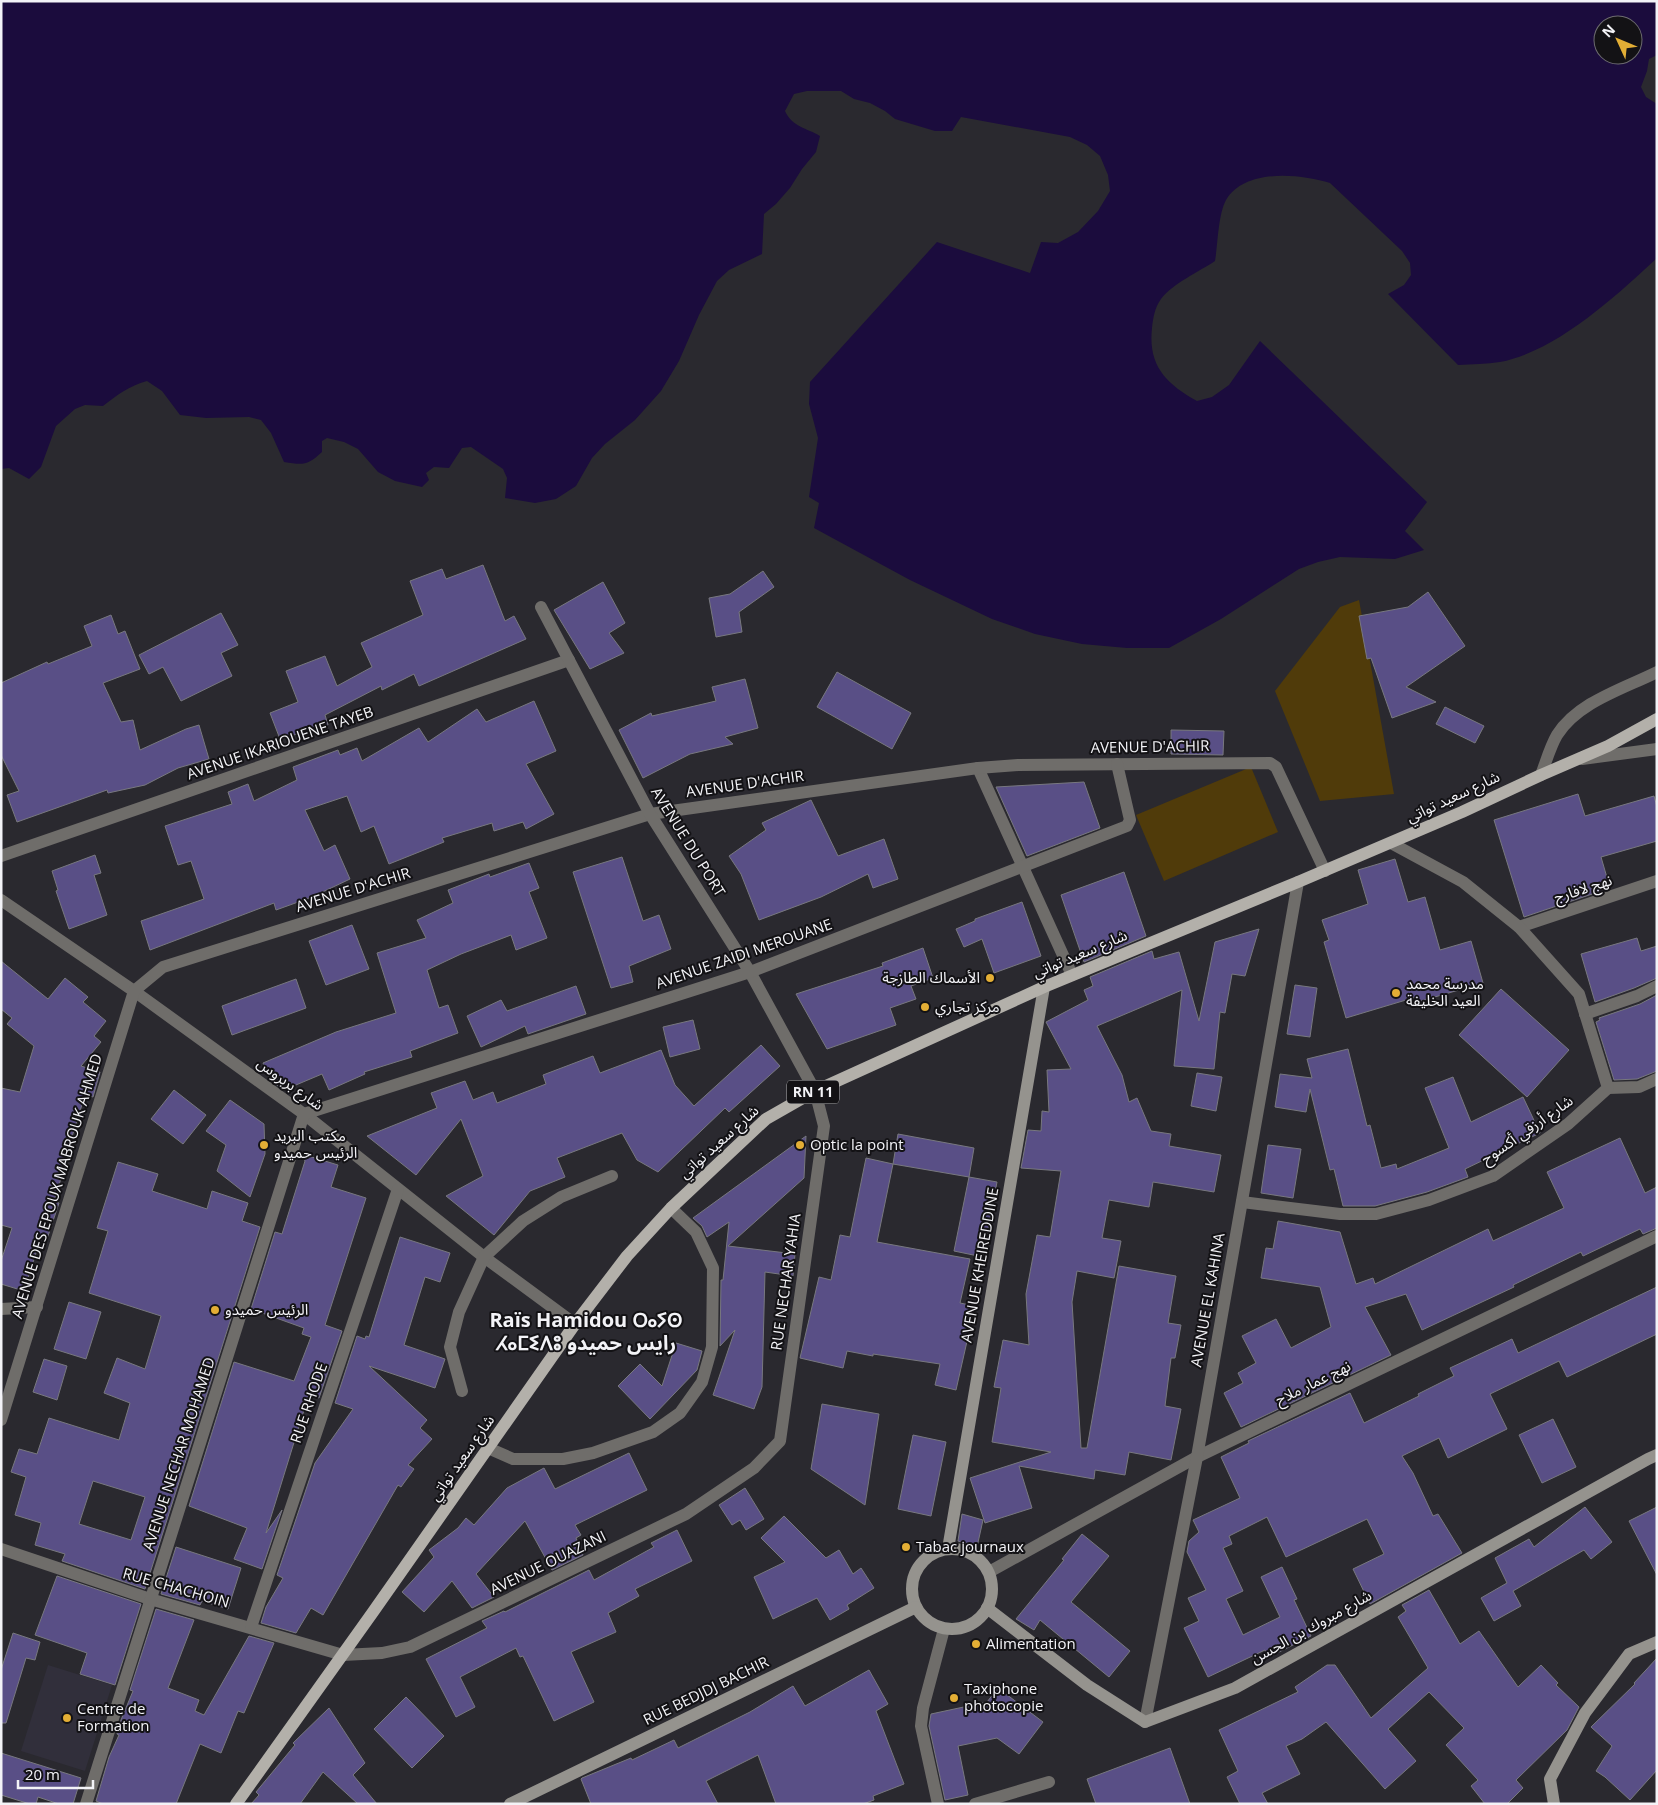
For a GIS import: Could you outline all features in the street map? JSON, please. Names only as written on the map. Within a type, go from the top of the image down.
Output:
[{"type":"main road","name":"شارع سعيد تواتي","points":[[236,1804],[575,1324],[627,1256],[671,1208],[766,1119],[815,1090],[1044,986],[1391,843],[1572,760],[1608,746],[1657,719]]},
{"type":"street","name":"AVENUE DU PORT","points":[[541,607],[650,814],[750,972],[815,1090]]},
{"type":"street","name":"AVENUE IKARIOUENE TAYEB","points":[[1,856],[569,660]]},
{"type":"street","points":[[1541,775],[1556,736],[1580,710],[1657,672]]},
{"type":"street","points":[[1572,760],[1657,748]]},
{"type":"street","name":"AVENUE D'ACHIR","points":[[134,990],[163,967],[650,814],[978,768],[1018,765],[1270,762],[1276,767],[1325,871]]},
{"type":"street","name":"AVENUE ZAIDI MEROUANE","points":[[304,1114],[750,972],[1127,826],[1130,823],[1117,764]]},
{"type":"street","points":[[978,768],[1072,975]]},
{"type":"street","points":[[1391,843],[1463,882],[1519,927],[1579,994],[1608,1088],[1638,1087],[1657,1079]]},
{"type":"street","name":"نهج لافارج","points":[[1519,927],[1657,881]]},
{"type":"street","name":"AVENUE EL KAHINA","points":[[1145,1722],[1197,1457],[1298,882]]},
{"type":"street","name":"شارع بربروس","points":[[1,900],[134,990],[304,1114],[484,1257],[575,1324]]},
{"type":"street","name":"AVENUE KHEIREDDINE","points":[[948,1549],[1044,986]]},
{"type":"street","points":[[1585,1014],[1637,996],[1657,986]]},
{"type":"street","name":"AVENUE DES EPOUX MABROUK AHMED","points":[[1,1420],[134,990]]},
{"type":"street","name":"شارع أرزقي أكسوح","points":[[1242,1202],[1340,1214],[1376,1214],[1430,1200],[1493,1176],[1568,1124],[1608,1088]]},
{"type":"street","name":"RUE NECHAR YAHIA","points":[[754,1468],[780,1441],[824,1126],[815,1090]]},
{"type":"street","name":"AVENUE NECHAR MOHAMED","points":[[86,1804],[304,1114]]},
{"type":"street","points":[[462,1391],[450,1347],[459,1312],[484,1257],[523,1221],[561,1197],[612,1176]]},
{"type":"street","name":"RUE RHODE","points":[[251,1627],[398,1188]]},
{"type":"street","points":[[488,1448],[514,1458],[563,1459],[593,1453],[653,1432],[680,1413],[702,1382],[712,1347],[713,1268],[696,1232],[671,1208]]},
{"type":"street","name":"نهج عمار ملاح","points":[[989,1572],[1197,1457],[1657,1236]]},
{"type":"street","points":[[1,1309],[37,1307]]},
{"type":"street","name":"شارع مبروك بن الحسن","points":[[1145,1722],[1235,1688],[1639,1463],[1657,1455]]},
{"type":"street","name":"AVENUE OUAZANI","points":[[343,1655],[382,1653],[410,1648],[686,1514],[754,1468]]},
{"type":"street","name":"RUE CHACHOIN","points":[[1,1549],[150,1599],[343,1655]]},
{"type":"street","points":[[948,1549],[962,1550],[973,1554],[989,1572],[992,1596],[987,1608],[969,1626],[957,1629],[944,1629],[922,1617],[916,1607],[912,1596],[912,1584],[915,1573],[920,1564],[937,1551],[948,1549]]},
{"type":"street","name":"RUE BEDJDJ BACHIR","points":[[510,1804],[916,1607]]},
{"type":"street","points":[[987,1608],[1087,1685],[1145,1722]]},
{"type":"street","points":[[938,1804],[921,1726],[923,1708],[944,1629]]},
{"type":"street","points":[[1554,1804],[1550,1779],[1585,1713],[1629,1654],[1657,1642]]},
{"type":"street","points":[[975,1804],[1049,1782]]},
{"type":"shaded area","points":[[1,1],[1657,1],[1657,55],[1649,59],[1641,87],[1646,97],[1657,104],[1657,258],[1604,305],[1564,334],[1543,346],[1521,356],[1500,362],[1458,365],[1388,294],[1404,285],[1411,275],[1410,263],[1402,251],[1330,183],[1304,177],[1274,176],[1259,178],[1235,190],[1226,200],[1220,221],[1215,261],[1172,288],[1161,299],[1156,309],[1152,324],[1151,341],[1156,363],[1161,372],[1176,387],[1197,401],[1212,397],[1229,385],[1260,341],[1427,502],[1405,531],[1424,550],[1395,559],[1340,557],[1299,569],[1221,619],[1169,648],[1127,648],[1082,644],[1035,634],[992,619],[910,580],[814,528],[819,503],[809,497],[818,438],[809,404],[810,382],[937,242],[1030,273],[1041,242],[1058,243],[1078,232],[1098,211],[1110,191],[1108,175],[1100,156],[1087,145],[1070,137],[961,117],[952,131],[935,131],[895,119],[870,103],[854,99],[841,91],[807,91],[794,94],[785,111],[788,116],[796,124],[820,136],[816,152],[790,188],[764,214],[762,254],[729,270],[717,281],[699,315],[679,361],[661,391],[635,420],[605,444],[592,458],[576,486],[556,499],[535,503],[505,498],[507,478],[503,469],[471,447],[462,448],[449,468],[434,467],[426,473],[429,480],[422,487],[395,481],[378,472],[358,449],[344,442],[327,438],[322,441],[322,452],[312,460],[300,464],[284,462],[271,433],[261,420],[249,417],[206,418],[180,415],[162,391],[147,381],[134,385],[103,406],[85,405],[75,409],[56,426],[41,467],[29,479],[9,468],[1,469]]},
{"type":"shaded area","points":[[1359,600],[1394,794],[1320,801],[1275,691],[1340,607]]},
{"type":"shaded area","points":[[1251,767],[1278,832],[1164,881],[1136,815]]},
{"type":"shaded area","name":"Centre de Formation","points":[[48,1665],[112,1685],[85,1771],[21,1751]]},
{"type":"building","points":[[483,565],[505,621],[514,616],[526,639],[419,686],[414,674],[382,690],[381,686],[325,715],[328,725],[280,739],[270,713],[298,702],[286,671],[325,656],[337,686],[372,667],[361,643],[423,615],[410,581],[442,569],[446,579]]},
{"type":"building","points":[[763,571],[774,587],[739,612],[742,632],[716,637],[709,598],[730,594]]},
{"type":"building","points":[[603,582],[625,623],[609,633],[624,653],[590,669],[554,610]]},
{"type":"building","points":[[1428,592],[1465,646],[1406,687],[1436,702],[1392,718],[1371,658],[1367,659],[1359,616],[1408,607]]},
{"type":"building","points":[[221,613],[238,645],[221,653],[232,676],[181,701],[163,667],[149,674],[139,655]]},
{"type":"building","points":[[111,615],[118,634],[125,631],[140,669],[103,683],[121,722],[133,720],[140,750],[199,725],[209,759],[178,768],[145,785],[108,793],[107,790],[17,822],[7,795],[19,791],[1,755],[1,683],[47,662],[48,664],[92,646],[84,626]]},
{"type":"building","points":[[837,672],[911,713],[892,749],[817,707]]},
{"type":"building","points":[[745,679],[758,728],[725,737],[733,744],[690,754],[643,778],[619,730],[651,713],[652,716],[716,701],[712,687]]},
{"type":"building","points":[[534,701],[556,751],[526,764],[554,814],[526,829],[523,822],[494,831],[492,823],[442,838],[444,842],[389,864],[374,826],[361,832],[347,796],[305,810],[324,851],[335,845],[350,879],[312,897],[276,910],[274,903],[150,950],[141,921],[204,899],[191,861],[178,865],[165,826],[232,804],[228,792],[248,784],[254,801],[297,780],[293,767],[338,750],[340,755],[357,748],[362,761],[419,728],[428,742],[477,709],[486,722]]},
{"type":"building","points":[[1445,707],[1484,726],[1475,743],[1436,724]]},
{"type":"building","points":[[1171,730],[1224,731],[1223,755],[1171,754]]},
{"type":"building","points":[[1084,782],[1100,828],[1027,856],[996,787]]},
{"type":"building","points":[[1578,794],[1585,816],[1654,796],[1657,807],[1657,841],[1601,857],[1610,888],[1524,917],[1494,820]]},
{"type":"building","points":[[811,800],[838,856],[884,839],[898,879],[873,888],[868,874],[821,897],[759,920],[741,874],[729,856],[766,830],[762,823]]},
{"type":"building","points":[[95,855],[101,873],[94,875],[107,915],[69,929],[56,891],[58,890],[52,871]]},
{"type":"building","points":[[622,857],[643,921],[659,915],[671,949],[629,966],[633,982],[611,988],[573,872]]},
{"type":"building","points":[[1395,859],[1408,902],[1425,897],[1440,950],[1471,941],[1483,983],[1421,1001],[1416,997],[1346,1018],[1324,942],[1329,940],[1322,920],[1368,904],[1358,870]]},
{"type":"building","points":[[529,863],[539,888],[529,892],[547,938],[516,950],[511,935],[461,954],[427,970],[439,1008],[448,1005],[458,1033],[410,1051],[412,1057],[364,1072],[365,1074],[329,1090],[322,1074],[284,1090],[270,1080],[263,1063],[336,1032],[396,1013],[377,953],[426,938],[417,920],[453,903],[448,890],[489,874],[490,877]]},
{"type":"building","points":[[1124,872],[1146,936],[1084,962],[1061,895]]},
{"type":"building","points":[[1022,902],[1041,956],[994,973],[982,939],[964,947],[956,929],[975,921],[975,919]]},
{"type":"building","points":[[352,925],[369,969],[326,985],[309,941]]},
{"type":"building","points":[[1259,929],[1245,976],[1232,974],[1225,1013],[1220,1012],[1214,1069],[1174,1066],[1182,990],[1097,1026],[1122,1075],[1129,1102],[1137,1098],[1151,1131],[1171,1134],[1169,1146],[1221,1155],[1214,1192],[1153,1182],[1149,1207],[1109,1200],[1102,1238],[1121,1241],[1114,1278],[1077,1271],[1072,1302],[1081,1448],[1087,1448],[1119,1266],[1176,1276],[1168,1323],[1181,1325],[1175,1358],[1171,1358],[1165,1406],[1181,1409],[1171,1460],[1129,1452],[1125,1475],[1095,1470],[1094,1479],[1019,1466],[1032,1508],[985,1523],[970,1478],[1051,1452],[992,1442],[1001,1388],[994,1387],[1003,1340],[1029,1345],[1026,1294],[1037,1235],[1050,1237],[1061,1171],[1021,1168],[1028,1130],[1041,1131],[1042,1111],[1049,1112],[1047,1070],[1071,1069],[1046,1022],[1088,1000],[1084,990],[1093,986],[1090,977],[1152,951],[1154,959],[1179,952],[1199,1021],[1215,942]]},
{"type":"building","points":[[1637,938],[1641,951],[1657,946],[1657,978],[1595,1002],[1581,954]]},
{"type":"building","points":[[923,948],[933,978],[911,986],[916,999],[890,1008],[896,1025],[827,1049],[796,994],[883,966],[882,963]]},
{"type":"building","points":[[1,961],[48,999],[65,978],[88,997],[83,1002],[106,1021],[94,1036],[101,1042],[81,1066],[100,1072],[93,1097],[85,1095],[54,1201],[59,1203],[47,1239],[41,1237],[24,1291],[1,1284],[1,1261],[12,1228],[1,1225],[1,1088],[20,1092],[34,1046],[7,1024],[12,1018],[1,1009]]},
{"type":"building","points":[[296,979],[306,1008],[232,1035],[222,1006]]},
{"type":"building","points":[[1295,985],[1317,988],[1310,1037],[1287,1034]]},
{"type":"building","points":[[576,986],[586,1014],[528,1034],[525,1026],[481,1047],[467,1016],[501,1000],[507,1011]]},
{"type":"building","points":[[1501,989],[1569,1050],[1527,1097],[1459,1035]]},
{"type":"building","points":[[1657,995],[1657,1071],[1637,1079],[1614,1080],[1596,1022],[1600,1020],[1599,1018],[1640,1004]]},
{"type":"building","points":[[693,1020],[700,1049],[670,1057],[663,1027]]},
{"type":"building","points":[[761,1045],[780,1066],[729,1112],[725,1108],[658,1172],[637,1160],[622,1133],[557,1158],[565,1177],[530,1191],[494,1235],[446,1196],[483,1176],[461,1119],[416,1175],[367,1136],[437,1108],[431,1093],[465,1081],[473,1100],[493,1092],[497,1103],[546,1084],[543,1075],[593,1056],[600,1073],[661,1050],[675,1085],[694,1106]]},
{"type":"building","points":[[1348,1049],[1367,1126],[1370,1125],[1381,1168],[1396,1164],[1397,1169],[1449,1148],[1425,1088],[1453,1077],[1471,1122],[1523,1097],[1540,1133],[1465,1169],[1468,1177],[1427,1192],[1375,1206],[1343,1206],[1334,1169],[1330,1170],[1310,1089],[1306,1112],[1275,1107],[1280,1074],[1312,1078],[1307,1059]]},
{"type":"building","points":[[1197,1073],[1222,1077],[1216,1111],[1191,1106]]},
{"type":"building","points":[[174,1090],[206,1115],[183,1144],[151,1119]]},
{"type":"building","points":[[230,1100],[264,1124],[265,1154],[250,1197],[217,1171],[226,1145],[206,1131]]},
{"type":"building","points":[[898,1134],[974,1148],[969,1177],[893,1164]]},
{"type":"building","points":[[806,1136],[804,1178],[728,1246],[795,1254],[793,1276],[765,1272],[762,1387],[754,1409],[713,1395],[735,1330],[720,1346],[721,1280],[723,1280],[729,1222],[707,1237],[702,1226],[693,1218]]},
{"type":"building","points":[[1620,1138],[1645,1193],[1657,1187],[1657,1228],[1643,1234],[1640,1229],[1583,1256],[1581,1252],[1513,1285],[1514,1287],[1422,1330],[1406,1294],[1365,1307],[1391,1355],[1241,1427],[1224,1393],[1243,1383],[1238,1373],[1256,1363],[1242,1336],[1276,1319],[1291,1348],[1331,1327],[1320,1287],[1261,1278],[1266,1248],[1273,1249],[1278,1221],[1340,1232],[1356,1284],[1373,1278],[1375,1284],[1488,1229],[1493,1241],[1564,1208],[1547,1172]]},
{"type":"building","points":[[1268,1145],[1301,1149],[1293,1198],[1261,1193]]},
{"type":"building","points":[[302,1154],[338,1165],[331,1187],[366,1198],[325,1325],[342,1331],[319,1398],[309,1394],[266,1533],[282,1510],[262,1569],[234,1559],[247,1528],[189,1506],[234,1362],[294,1381],[311,1337],[302,1334],[304,1328],[251,1309],[275,1232],[282,1234],[305,1161]]},
{"type":"building","points":[[866,1158],[893,1164],[877,1242],[970,1259],[960,1303],[975,1306],[956,1390],[935,1385],[940,1364],[847,1351],[843,1368],[800,1358],[819,1277],[831,1280],[840,1235],[850,1237]]},
{"type":"building","points":[[118,1162],[158,1174],[152,1191],[207,1209],[212,1191],[248,1203],[242,1221],[260,1227],[145,1589],[62,1561],[65,1554],[35,1545],[41,1523],[15,1515],[26,1477],[11,1472],[19,1449],[37,1454],[49,1418],[119,1440],[130,1403],[104,1393],[117,1358],[145,1369],[161,1316],[89,1293],[108,1231],[97,1228]],"holes":[[[93,1481],[145,1497],[131,1540],[79,1524]]]},
{"type":"building","points":[[969,1177],[997,1182],[983,1257],[954,1251]]},
{"type":"building","points":[[400,1237],[450,1253],[440,1282],[425,1277],[404,1345],[445,1359],[435,1388],[369,1366],[427,1420],[420,1428],[432,1439],[408,1465],[414,1469],[401,1487],[398,1485],[323,1615],[311,1608],[296,1633],[261,1623],[266,1607],[283,1578],[277,1575],[315,1463],[353,1409],[335,1403],[357,1336],[365,1339],[366,1336],[369,1337]]},
{"type":"building","points":[[1657,1287],[1657,1334],[1567,1377],[1559,1361],[1490,1394],[1507,1429],[1448,1458],[1439,1438],[1402,1456],[1413,1473],[1433,1516],[1438,1514],[1462,1553],[1370,1604],[1353,1569],[1384,1554],[1367,1519],[1286,1557],[1267,1517],[1229,1536],[1232,1544],[1223,1548],[1243,1591],[1226,1599],[1243,1635],[1280,1617],[1261,1577],[1282,1567],[1297,1599],[1294,1600],[1311,1636],[1269,1657],[1265,1650],[1208,1677],[1184,1628],[1199,1621],[1188,1598],[1206,1590],[1187,1552],[1189,1541],[1199,1532],[1193,1520],[1240,1498],[1221,1457],[1249,1443],[1248,1441],[1350,1393],[1364,1423],[1419,1396],[1418,1394],[1454,1376],[1450,1368],[1512,1339],[1518,1353]]},
{"type":"building","points":[[69,1302],[101,1312],[86,1359],[54,1349]]},
{"type":"building","points":[[676,1343],[702,1351],[697,1370],[650,1419],[618,1386],[640,1364],[662,1386]]},
{"type":"building","points":[[44,1359],[67,1366],[57,1400],[33,1392]]},
{"type":"building","points":[[822,1404],[879,1414],[865,1505],[811,1469]]},
{"type":"building","points":[[1553,1419],[1576,1467],[1542,1483],[1519,1435]]},
{"type":"building","points":[[913,1435],[946,1442],[931,1516],[898,1509]]},
{"type":"building","points":[[629,1453],[647,1490],[575,1525],[581,1535],[576,1538],[583,1555],[552,1570],[525,1521],[476,1574],[494,1597],[472,1608],[452,1581],[424,1612],[402,1592],[434,1557],[429,1550],[458,1528],[466,1518],[474,1525],[507,1488],[544,1468],[555,1489]]},
{"type":"building","points":[[745,1488],[764,1519],[746,1530],[740,1520],[732,1525],[719,1505]]},
{"type":"building","points":[[1585,1507],[1612,1542],[1591,1559],[1584,1550],[1513,1591],[1521,1606],[1494,1621],[1481,1598],[1507,1583],[1495,1558],[1529,1539],[1534,1547]]},
{"type":"building","points":[[1657,1507],[1657,1575],[1629,1521]]},
{"type":"building","points":[[962,1514],[983,1520],[977,1547],[958,1541]]},
{"type":"building","points":[[784,1516],[826,1558],[839,1550],[853,1574],[861,1568],[874,1588],[847,1605],[849,1609],[830,1620],[817,1598],[773,1619],[754,1577],[785,1562],[761,1538]]},
{"type":"building","points":[[677,1530],[692,1561],[635,1589],[639,1596],[608,1613],[616,1632],[571,1652],[594,1702],[554,1721],[523,1656],[520,1657],[516,1648],[460,1677],[475,1707],[456,1717],[426,1659],[487,1628],[482,1621],[505,1612],[589,1570],[594,1580],[654,1547],[651,1543]]},
{"type":"building","points":[[1082,1534],[1109,1556],[1071,1602],[1130,1651],[1109,1677],[1040,1620],[1034,1630],[1016,1619],[1064,1560],[1062,1559]]},
{"type":"building","points":[[176,1547],[241,1568],[228,1609],[202,1601],[200,1605],[161,1594]]},
{"type":"building","points":[[57,1576],[141,1604],[115,1685],[80,1674],[87,1653],[35,1635]]},
{"type":"building","points":[[1429,1590],[1460,1644],[1479,1631],[1518,1687],[1541,1665],[1558,1683],[1556,1685],[1579,1707],[1567,1730],[1516,1780],[1523,1788],[1507,1804],[1485,1804],[1471,1786],[1478,1780],[1446,1745],[1464,1728],[1429,1692],[1388,1729],[1416,1761],[1385,1789],[1326,1722],[1302,1739],[1286,1746],[1300,1774],[1262,1793],[1268,1804],[1240,1804],[1227,1777],[1238,1771],[1219,1730],[1298,1692],[1295,1687],[1327,1665],[1335,1665],[1371,1718],[1428,1668],[1398,1617],[1406,1611],[1402,1605]]},
{"type":"building","points":[[156,1609],[194,1620],[168,1688],[199,1700],[195,1711],[204,1715],[249,1636],[274,1643],[244,1713],[238,1711],[221,1753],[200,1744],[176,1804],[103,1804],[96,1801],[109,1757],[119,1735],[117,1734],[121,1720],[133,1691],[130,1690]]},
{"type":"building","points":[[13,1633],[40,1642],[35,1660],[26,1658],[6,1723],[1,1723],[1,1670]]},
{"type":"building","points":[[1657,1658],[1657,1770],[1630,1800],[1596,1771],[1612,1746],[1591,1727],[1635,1684]]},
{"type":"building","points":[[869,1670],[888,1704],[876,1711],[904,1784],[873,1796],[874,1800],[863,1804],[776,1804],[758,1755],[706,1781],[718,1804],[591,1804],[582,1778],[631,1758],[632,1760],[674,1740],[678,1748],[750,1712],[793,1686],[805,1706]]},
{"type":"building","points":[[998,1688],[1043,1722],[1019,1754],[997,1738],[958,1746],[968,1795],[945,1800],[929,1726],[931,1714],[987,1702]]},
{"type":"building","points":[[406,1697],[444,1736],[412,1768],[374,1729]]},
{"type":"building","points":[[329,1708],[365,1763],[353,1775],[377,1804],[358,1804],[323,1772],[300,1804],[251,1804],[259,1795],[256,1792],[295,1745],[293,1743]]},
{"type":"building","points":[[1170,1748],[1190,1804],[1096,1804],[1087,1779]]},
{"type":"building","points":[[1,1753],[81,1778],[73,1804],[59,1804],[38,1797],[36,1804],[30,1804],[1,1795]]},
{"type":"place","name":"الأسماك الطازجة","points":[[990,978]]},
{"type":"place","name":"مدرسة محمد العيد الخليفة","points":[[1396,993]]},
{"type":"place","name":"مركز تجاري","points":[[925,1007]]},
{"type":"place","name":"مكتب البريد الرئيس حميدو","points":[[264,1145]]},
{"type":"place","name":"Optic la point","points":[[800,1145]]},
{"type":"place","name":"الرئيس حميدو","points":[[215,1310]]},
{"type":"place","name":"Tabac journaux","points":[[906,1547]]},
{"type":"place","name":"Alimentation","points":[[976,1644]]},
{"type":"place","name":"Taxiphone photocopie","points":[[954,1698]]},
{"type":"place","name":"Centre de Formation","points":[[67,1718]]},
{"type":"district","name":"Raïs Hamidou ⵔⴰⵢⵙ ⵃⴰⵎⵉⴷⵓ رایس حمیدو","points":[[586,1332]]}]
